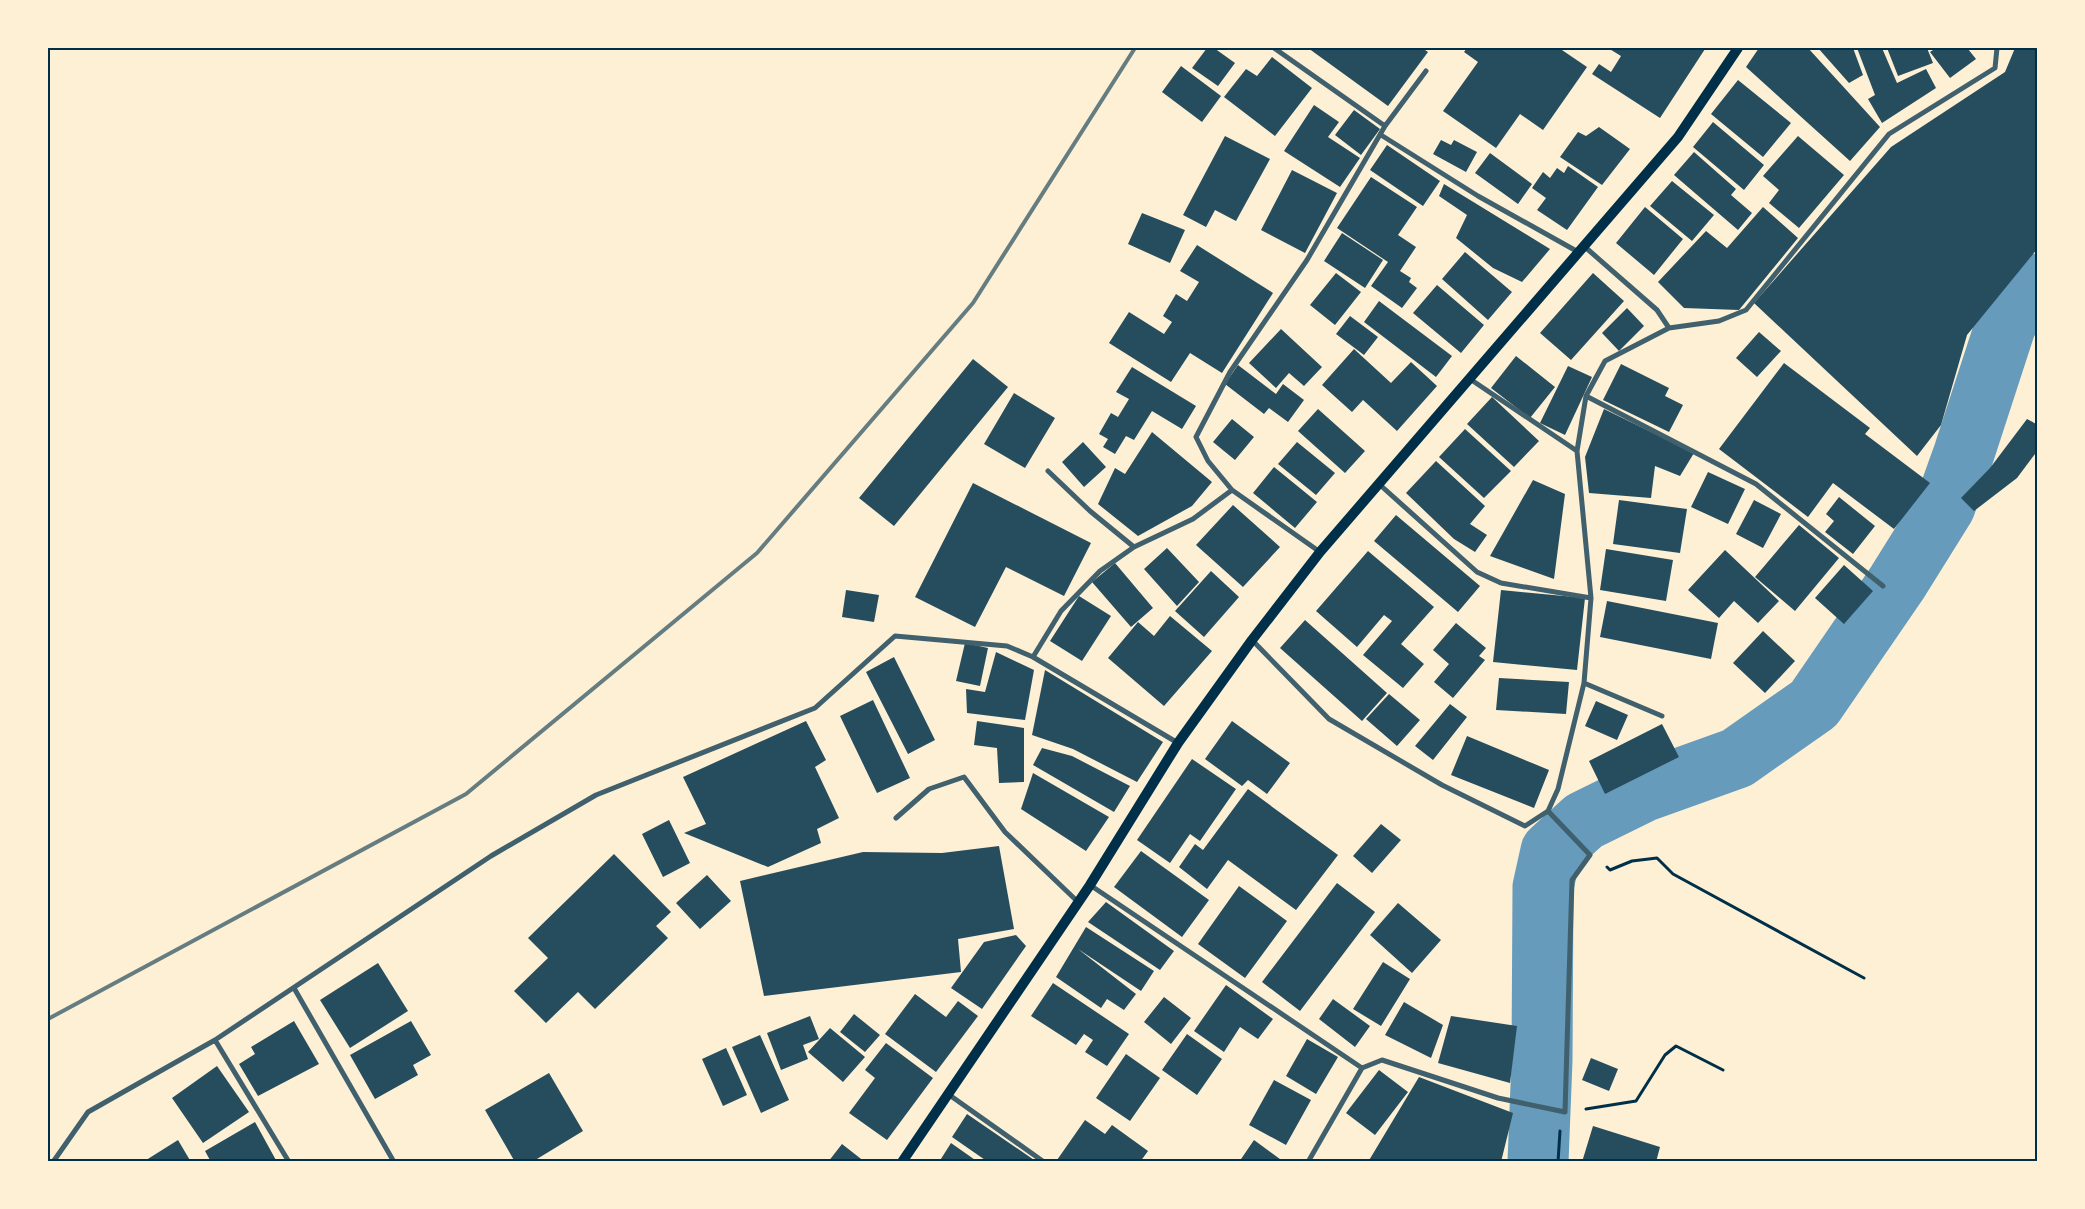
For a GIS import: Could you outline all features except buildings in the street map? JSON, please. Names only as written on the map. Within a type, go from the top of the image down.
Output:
[{"type":"main road","points":[[902,1162],[1090,884],[1178,743],[1252,640],[1320,552],[1678,137],[1738,48]]},
{"type":"street","points":[[1274,48],[1385,126]]},
{"type":"street","points":[[1252,640],[1329,719],[1442,785],[1526,826],[1548,811],[1558,789],[1584,683],[1591,598],[1577,451],[1586,396],[1605,361],[1669,328],[1719,321],[1746,310],[1889,134],[1995,68],[1997,48]]},
{"type":"street","points":[[1320,552],[1232,490],[1208,461],[1196,437],[1230,372],[1307,260],[1385,126],[1426,71]]},
{"type":"street","points":[[1381,135],[1478,196],[1582,250],[1657,310],[1669,328]]},
{"type":"street","points":[[1470,379],[1577,451]]},
{"type":"street","points":[[1586,396],[1756,484],[1883,586]]},
{"type":"street","points":[[1048,471],[1090,511],[1134,547]]},
{"type":"street","points":[[1379,484],[1477,572],[1501,583],[1591,598]]},
{"type":"street","points":[[1033,657],[1061,611],[1100,571],[1134,547],[1193,519],[1232,490]]},
{"type":"street","points":[[53,1162],[88,1112],[215,1040],[491,856],[596,794],[815,708],[895,636],[1007,646],[1033,657],[1178,743]]},
{"type":"street","points":[[1584,683],[1662,716]]},
{"type":"street","points":[[896,818],[929,789],[964,776],[1005,832],[1078,902]]},
{"type":"street","points":[[1308,1162],[1362,1068],[1382,1060],[1498,1098],[1564,1112],[1572,880],[1590,855],[1548,811]]},
{"type":"street","points":[[1090,884],[1362,1068]]},
{"type":"street","points":[[294,988],[394,1162]]},
{"type":"street","points":[[215,1040],[289,1162]]},
{"type":"street","points":[[948,1094],[1044,1162]]},
{"type":"path","points":[[1590,855],[1610,870],[1632,860],[1657,858],[1673,874],[1864,978]]},
{"type":"path","points":[[1558,1162],[1560,1129],[1564,1112],[1636,1101],[1665,1055],[1676,1046],[1722,1070]]},
{"type":"waterway","points":[[1538,1162],[1542,1060],[1543,887],[1551,851],[1584,821],[1645,791],[1737,758],[1814,704],[1897,583],[1945,506],[2007,321],[2038,284]]},
{"type":"railway","points":[[48,1019],[466,794],[757,553],[973,303],[1135,48]]}]
